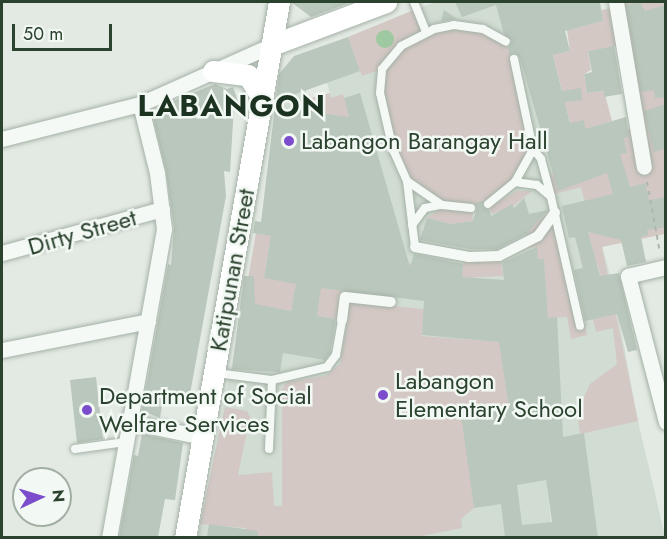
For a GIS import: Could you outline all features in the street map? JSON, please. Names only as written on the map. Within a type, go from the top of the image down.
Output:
[{"type":"main road","points":[[281,2],[296,21],[318,28]]},
{"type":"main road","name":"Katipunan Street","points":[[185,537],[281,2]]},
{"type":"main road","points":[[272,45],[386,2]]},
{"type":"main road","points":[[213,71],[248,75],[262,98]]},
{"type":"street","points":[[616,2],[644,167]]},
{"type":"street","points":[[2,139],[140,104],[272,45]]},
{"type":"street","points":[[109,537],[162,247],[162,209],[140,104]]},
{"type":"street","name":"Dirty Street","points":[[2,253],[162,209]]},
{"type":"street","points":[[415,247],[469,257],[499,256],[538,236],[555,213]]},
{"type":"street","points":[[664,268],[628,276],[666,422]]},
{"type":"street","points":[[342,320],[345,297],[391,302]]},
{"type":"street","points":[[2,350],[148,321]]},
{"type":"street","points":[[130,422],[203,437]]},
{"type":"lane","points":[[414,2],[426,31]]},
{"type":"lane","points":[[415,247],[406,181],[393,150],[380,93],[382,69],[401,46],[426,31],[454,25],[483,29],[506,42]]},
{"type":"lane","points":[[514,59],[533,148],[541,159],[580,326]]},
{"type":"lane","points":[[488,204],[515,182],[533,148]]},
{"type":"lane","points":[[406,181],[442,205]]},
{"type":"lane","points":[[515,182],[537,185],[551,197]]},
{"type":"lane","points":[[412,225],[425,208],[442,205],[471,208]]},
{"type":"lane","points":[[214,373],[272,380],[332,363],[342,320]]},
{"type":"lane","points":[[269,449],[272,380]]},
{"type":"lane","points":[[75,449],[126,442]]},
{"type":"path","points":[[644,167],[664,268]]},
{"type":"shaded area","points":[[435,2],[538,2],[613,287],[638,421],[665,536],[598,537],[584,434],[541,441],[553,537],[198,538],[255,245],[357,263],[274,132],[275,97],[306,89],[308,104],[321,105],[336,114],[327,83],[352,51],[348,37]]},
{"type":"shaded area","points":[[623,2],[665,2],[665,234],[602,247],[638,421],[580,434],[577,411],[590,384],[617,364],[613,328],[596,332],[593,319],[609,316],[598,265],[583,268],[580,258],[594,256],[590,238],[575,237],[592,232],[581,187],[551,195],[545,176],[554,174],[576,147],[640,125]]},
{"type":"shaded area","points":[[613,8],[617,46],[588,51],[591,70],[584,74],[587,93],[604,91],[612,121],[573,134],[553,55],[570,51],[567,30],[603,21],[601,10]]},
{"type":"shaded area","points":[[416,9],[426,31],[454,25],[483,29],[506,42],[514,59],[533,149],[521,173],[480,207],[442,205],[407,181],[393,150],[380,93],[382,69],[362,76],[348,37]]},
{"type":"shaded area","points":[[381,30],[389,30],[394,35],[392,46],[381,48],[376,43],[376,35]]},
{"type":"shaded area","name":"Labangon Elementary School","points":[[330,93],[331,98],[343,94],[356,140],[343,143],[357,193],[350,214],[364,211],[378,261],[377,266],[269,247],[264,278],[386,298],[391,268],[409,263],[462,269],[464,257],[501,259],[503,276],[462,278],[394,272],[391,306],[424,309],[422,336],[500,342],[514,442],[494,446],[489,411],[462,415],[474,508],[461,519],[462,528],[411,538],[247,538],[246,528],[200,524],[225,407],[247,411],[250,417],[238,475],[272,472],[274,506],[282,506],[282,389],[287,382],[325,376],[340,364],[347,321],[317,316],[320,292],[296,288],[291,311],[263,306],[256,344],[237,341],[256,233],[355,249],[340,159],[332,151],[333,141],[341,141],[341,133],[335,132],[337,115],[321,113],[321,105],[308,104],[309,94],[311,98]]},
{"type":"shaded area","points":[[517,191],[532,191],[513,206],[492,214],[489,207]]},
{"type":"shaded area","points":[[441,208],[472,211],[473,221],[451,224],[427,218]]},
{"type":"shaded area","points":[[550,211],[568,272],[572,271],[587,335],[571,339],[567,317],[548,318],[544,259],[538,259],[536,247],[528,248],[526,231]]},
{"type":"building","points":[[291,2],[351,2],[311,17]]},
{"type":"building","points":[[455,2],[600,2],[603,21],[565,31],[570,51],[553,55],[562,91],[581,88],[582,100],[565,102],[570,123],[584,120],[585,129],[626,117],[629,137],[624,138],[627,153],[620,154],[630,187],[645,183],[649,200],[666,197],[666,227],[647,230],[648,235],[641,237],[646,262],[627,266],[621,240],[588,232],[600,276],[619,273],[637,350],[628,352],[617,314],[585,321],[574,270],[583,268],[575,237],[569,238],[562,206],[613,194],[607,173],[558,191],[520,58],[515,53],[510,55],[508,48],[512,41],[504,34],[496,5],[462,17]]},
{"type":"building","points":[[640,2],[645,11],[666,5],[666,97],[655,98],[654,90],[641,92],[626,5]]},
{"type":"building","points":[[444,10],[457,19],[441,21]]},
{"type":"building","points":[[348,37],[360,71],[279,100],[284,115],[322,104],[321,113],[349,117],[344,98],[360,93],[410,267],[414,254],[463,264],[462,277],[504,280],[502,263],[537,247],[538,259],[544,259],[548,318],[557,317],[563,437],[584,433],[598,537],[505,537],[501,504],[474,508],[461,415],[509,408],[499,342],[422,335],[424,301],[321,288],[317,316],[335,319],[330,353],[325,360],[283,353],[280,372],[232,369],[244,276],[254,276],[255,304],[291,311],[296,284],[264,278],[271,236],[253,233],[255,221],[261,222],[279,74],[294,56]],"holes":[[[546,480],[552,522],[522,525],[517,485]]]},
{"type":"building","points":[[614,46],[622,94],[604,97],[604,91],[587,93],[584,74],[592,72],[588,51]]},
{"type":"building","points":[[215,84],[227,89],[233,87],[239,104],[234,106],[230,172],[224,171],[226,196],[188,405],[163,400],[160,418],[142,411],[168,264],[171,265],[174,228],[166,171],[151,110]]},
{"type":"building","points":[[666,104],[666,149],[654,152],[644,111]]},
{"type":"building","points":[[524,198],[529,214],[548,210],[526,234],[497,249],[470,249],[420,240],[427,218],[451,224],[473,221],[477,208],[474,203],[483,201],[483,207],[490,210],[491,216],[512,204],[514,208]]},
{"type":"building","name":"Department of Social Welfare Services","points":[[96,377],[103,439],[77,443],[70,380]]},
{"type":"building","points":[[142,434],[183,443],[175,500],[165,499],[158,537],[119,537],[134,455],[138,456]]},
{"type":"building","points":[[209,524],[258,531],[258,537],[207,537]]},
{"type":"place","name":"Labangon Barangay Hall","points":[[289,141]]},
{"type":"place","name":"Labangon Elementary School","points":[[383,395]]},
{"type":"place","name":"Department of Social Welfare Services","points":[[87,410]]},
{"type":"district","name":"LABANGON","points":[[232,106]]}]
